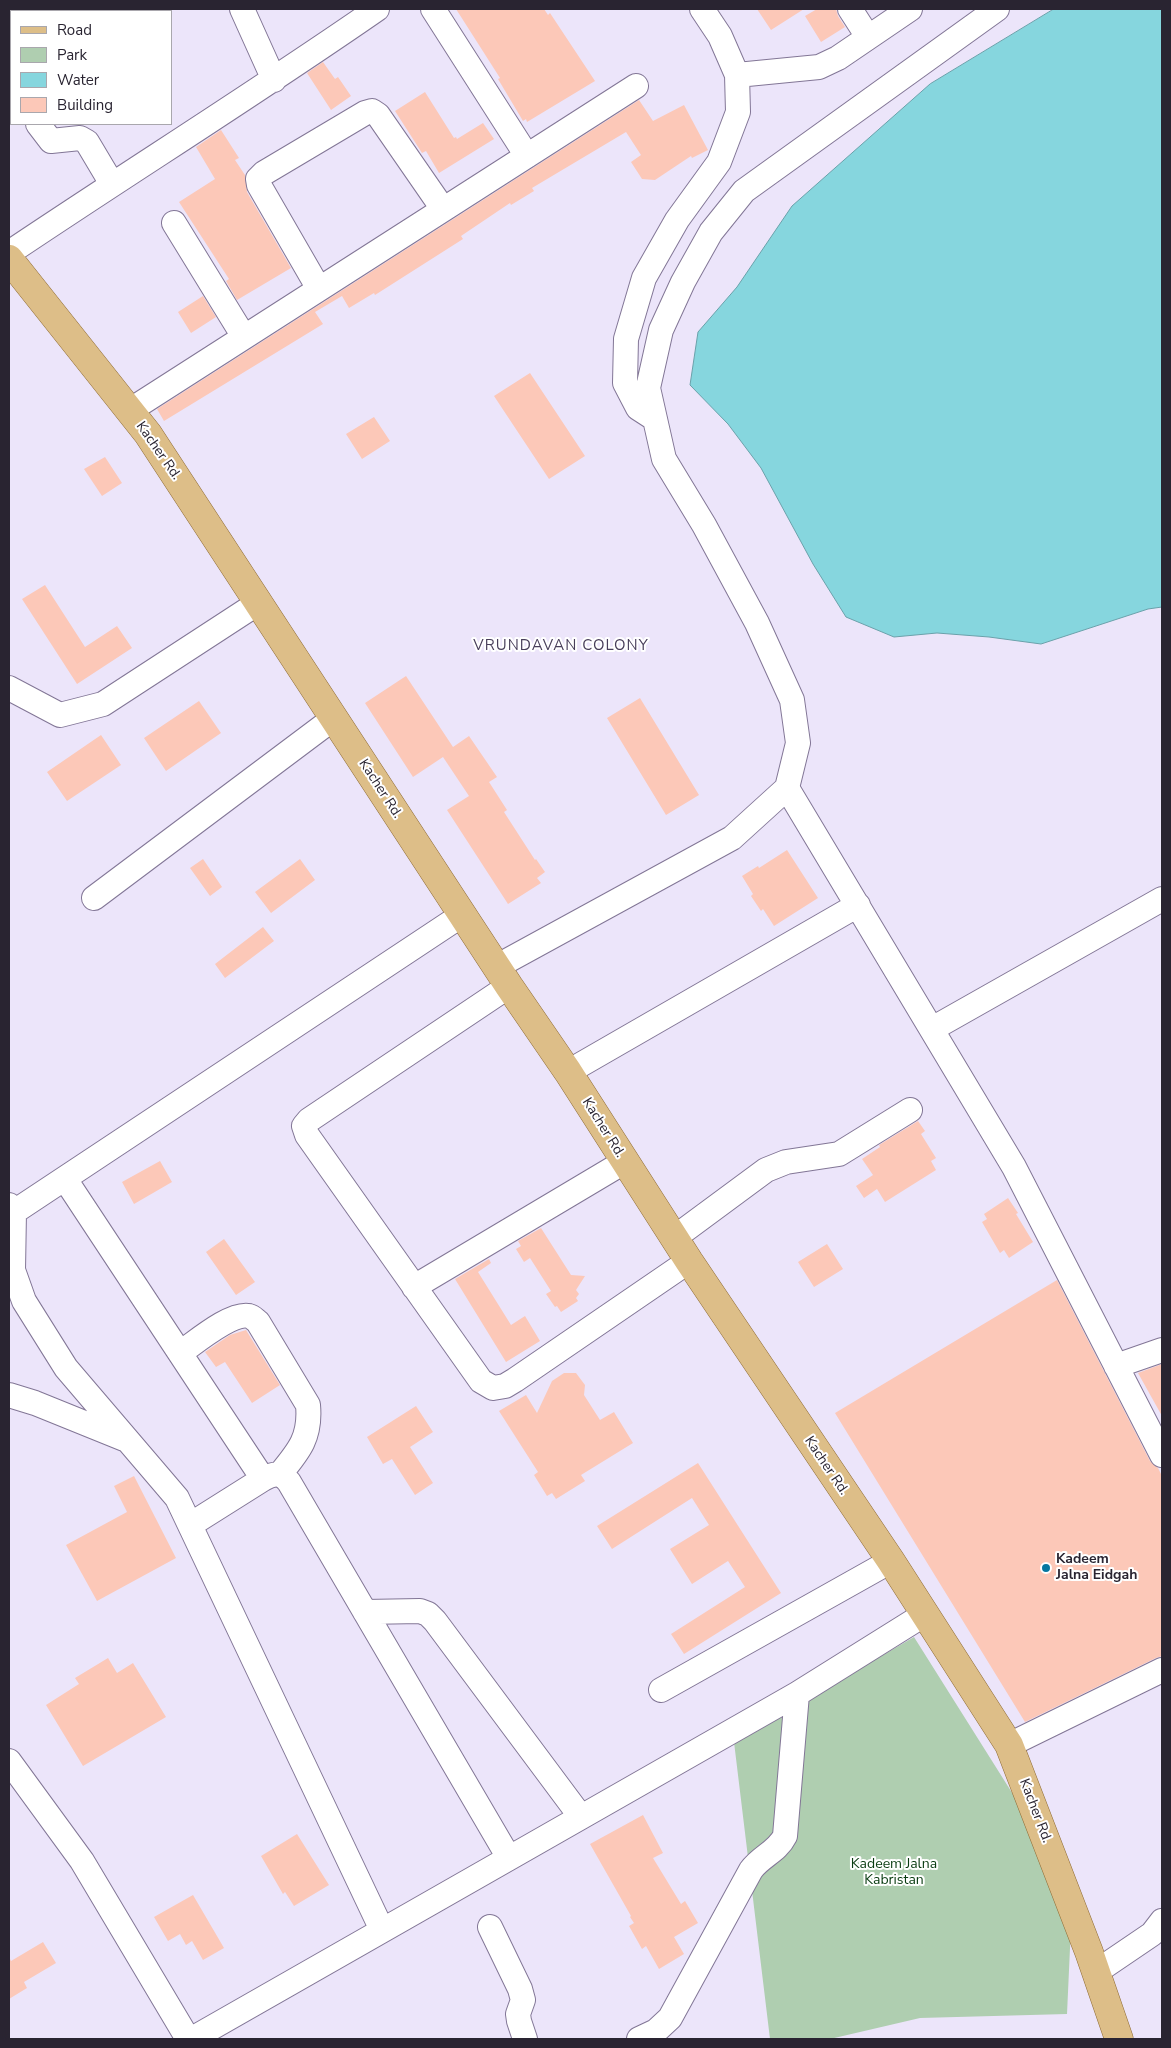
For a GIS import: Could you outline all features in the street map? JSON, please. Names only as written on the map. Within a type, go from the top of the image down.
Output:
[{"type":"main road","name":"Kacher Rd.","points":[[9,259],[148,434],[462,915],[568,1072],[689,1261],[891,1561],[1009,1745],[1120,2039]]},
{"type":"street","points":[[242,9],[274,80]]},
{"type":"street","points":[[9,253],[274,80],[377,9]]},
{"type":"street","points":[[433,9],[527,156]]},
{"type":"street","points":[[655,419],[638,408],[625,383],[626,339],[644,278],[677,220],[718,162],[738,112],[737,75],[720,36],[702,9]]},
{"type":"street","points":[[850,9],[868,37]]},
{"type":"street","points":[[737,75],[819,67],[838,58],[910,9]]},
{"type":"street","points":[[689,1261],[515,1380],[505,1386],[493,1388],[481,1382],[307,1135],[304,1126],[309,1120],[503,977],[732,838],[787,788],[798,743],[792,700],[757,623],[704,525],[664,459],[648,388],[661,330],[683,282],[711,232],[744,191],[997,9]]},
{"type":"street","points":[[129,411],[636,86]]},
{"type":"street","points":[[319,289],[260,185],[258,179],[260,175],[365,113],[372,111],[378,115],[443,210]]},
{"type":"street","points":[[39,125],[51,141],[80,138],[88,142],[112,184]]},
{"type":"street","points":[[174,223],[244,337]]},
{"type":"street","points":[[9,688],[60,715],[103,704],[258,603]]},
{"type":"street","points":[[94,898],[334,718]]},
{"type":"street","points":[[787,788],[1014,1167],[1162,1455]]},
{"type":"street","points":[[932,1030],[1162,899]]},
{"type":"street","points":[[568,1072],[858,906]]},
{"type":"street","points":[[382,1930],[177,1498],[66,1368],[24,1301],[13,1270],[10,1211],[65,1179],[462,915]]},
{"type":"street","points":[[674,1238],[771,1168],[786,1162],[840,1154],[910,1110]]},
{"type":"street","points":[[414,1287],[624,1162]]},
{"type":"street","points":[[65,1179],[180,1353],[271,1476],[290,1482],[509,1858]]},
{"type":"street","points":[[180,1353],[230,1319],[251,1316],[258,1322],[308,1406],[309,1418],[306,1436],[298,1452],[271,1476],[190,1525]]},
{"type":"street","points":[[1116,1366],[1162,1350]]},
{"type":"street","points":[[9,1395],[35,1403],[127,1440]]},
{"type":"street","points":[[661,1690],[891,1561]]},
{"type":"street","points":[[365,1612],[420,1611],[428,1614],[581,1817]]},
{"type":"street","points":[[192,2039],[797,1694],[925,1614]]},
{"type":"street","points":[[1009,1745],[1162,1670]]},
{"type":"street","points":[[639,2039],[656,2031],[670,2018],[751,1870],[762,1857],[777,1848],[785,1836],[797,1694]]},
{"type":"street","points":[[9,1761],[82,1861],[188,2039]]},
{"type":"street","points":[[1096,1972],[1152,1934],[1162,1921]]},
{"type":"street","points":[[490,1927],[520,1989],[523,2000],[518,2020],[525,2039]]},
{"type":"green space","name":"Kadeem Jalna Kabristan","points":[[914,1637],[1021,1807],[1071,1926],[1067,2014],[920,2018],[830,2039],[770,2039],[734,1742]]},
{"type":"water","points":[[1054,9],[1162,9],[1162,607],[1148,609],[1041,644],[937,633],[894,637],[846,617],[813,564],[761,468],[728,424],[690,385],[698,332],[737,287],[792,206],[930,84]]},
{"type":"building","points":[[456,9],[544,9],[548,15],[550,13],[595,81],[527,122],[526,119],[523,121],[498,79],[500,78]]},
{"type":"building","points":[[757,9],[804,9],[771,30]]},
{"type":"building","points":[[817,9],[836,9],[845,27],[821,42],[805,16]]},
{"type":"building","points":[[323,62],[335,79],[338,77],[351,96],[331,110],[307,73]]},
{"type":"building","points":[[425,92],[454,138],[456,137],[457,139],[483,123],[494,139],[439,173],[426,151],[422,153],[395,111]]},
{"type":"building","points":[[639,100],[653,121],[684,105],[708,150],[692,158],[691,156],[655,180],[642,179],[631,162],[641,155],[626,132],[532,188],[534,191],[511,205],[510,203],[461,236],[463,239],[375,295],[374,293],[349,308],[342,296],[315,312],[323,324],[164,421],[157,409]]},
{"type":"building","points":[[221,130],[239,158],[235,160],[245,175],[247,192],[291,268],[237,300],[226,281],[229,279],[179,202],[215,179],[196,147]]},
{"type":"building","points":[[203,296],[216,317],[191,333],[178,312]]},
{"type":"building","points":[[530,373],[585,456],[549,479],[494,396]]},
{"type":"building","points":[[374,417],[390,441],[362,459],[346,434]]},
{"type":"building","points":[[105,457],[122,483],[102,496],[84,469]]},
{"type":"building","points":[[45,585],[85,647],[117,626],[132,648],[77,684],[22,599]]},
{"type":"building","points":[[406,676],[453,747],[469,736],[497,777],[489,782],[507,810],[504,812],[545,872],[537,878],[541,883],[508,904],[447,810],[469,796],[443,757],[413,777],[365,703]]},
{"type":"building","points":[[640,698],[699,795],[666,815],[607,718]]},
{"type":"building","points":[[199,701],[221,733],[166,771],[144,738]]},
{"type":"building","points":[[101,735],[121,765],[67,801],[47,772]]},
{"type":"building","points":[[787,850],[818,898],[774,926],[763,909],[761,911],[751,896],[753,894],[742,876],[758,866],[759,868]]},
{"type":"building","points":[[203,859],[222,887],[210,896],[190,868]]},
{"type":"building","points":[[300,859],[315,880],[271,913],[255,892]]},
{"type":"building","points":[[263,927],[274,941],[225,978],[215,964]]},
{"type":"building","points":[[918,1121],[925,1131],[921,1134],[936,1158],[931,1161],[936,1170],[885,1202],[877,1189],[864,1198],[856,1186],[873,1175],[862,1159],[880,1147],[879,1145]]},
{"type":"building","points":[[160,1161],[172,1182],[134,1204],[122,1182]]},
{"type":"building","points":[[1008,1198],[1033,1242],[1009,1258],[1004,1250],[1000,1253],[982,1222],[987,1219],[984,1214]]},
{"type":"building","points":[[541,1228],[571,1275],[585,1276],[576,1290],[579,1294],[576,1298],[578,1301],[561,1312],[546,1294],[551,1291],[530,1258],[524,1262],[516,1249],[521,1246],[518,1241]]},
{"type":"building","points":[[224,1239],[255,1282],[236,1295],[206,1252]]},
{"type":"building","points":[[827,1244],[843,1269],[814,1287],[798,1262]]},
{"type":"building","points":[[489,1259],[491,1263],[478,1272],[511,1325],[525,1316],[540,1341],[506,1362],[455,1279]]},
{"type":"building","name":"Kadeem Jalna Eidgah","points":[[1057,1280],[1150,1461],[1158,1468],[1162,1476],[1162,1656],[1025,1722],[835,1413]]},
{"type":"building","points":[[246,1330],[280,1385],[252,1403],[225,1362],[216,1367],[205,1352],[230,1335]]},
{"type":"building","points":[[1162,1364],[1162,1416],[1138,1373]]},
{"type":"building","points":[[564,1373],[576,1373],[585,1385],[584,1395],[600,1420],[614,1412],[633,1443],[581,1475],[585,1481],[556,1499],[552,1493],[547,1496],[534,1475],[538,1472],[499,1411],[526,1395],[537,1413],[552,1381]]},
{"type":"building","points":[[416,1406],[433,1432],[410,1447],[433,1483],[415,1495],[392,1459],[383,1464],[367,1437]]},
{"type":"building","points":[[698,1463],[781,1593],[684,1654],[671,1634],[745,1587],[728,1561],[692,1584],[670,1549],[709,1525],[692,1498],[612,1549],[597,1526]]},
{"type":"building","points":[[134,1476],[176,1558],[97,1601],[66,1545],[127,1512],[114,1486]]},
{"type":"building","points":[[108,1658],[117,1673],[133,1663],[166,1717],[83,1766],[46,1705],[79,1684],[75,1678]]},
{"type":"building","points":[[643,1815],[663,1853],[653,1858],[681,1904],[685,1901],[698,1923],[674,1937],[684,1954],[659,1969],[646,1946],[642,1949],[629,1926],[634,1923],[631,1916],[590,1844]]},
{"type":"building","points":[[297,1834],[329,1885],[294,1906],[285,1892],[283,1894],[261,1856]]},
{"type":"building","points":[[193,1895],[224,1948],[203,1960],[192,1941],[186,1945],[180,1934],[168,1941],[154,1917]]},
{"type":"building","points":[[43,1942],[56,1963],[24,1982],[27,1988],[9,1999],[9,1957],[11,1961]]},
{"type":"place","name":"Kadeem Jalna Eidgah","points":[[1046,1568]]},
{"type":"district","name":"VRUNDAVAN COLONY","points":[[561,646]]}]
